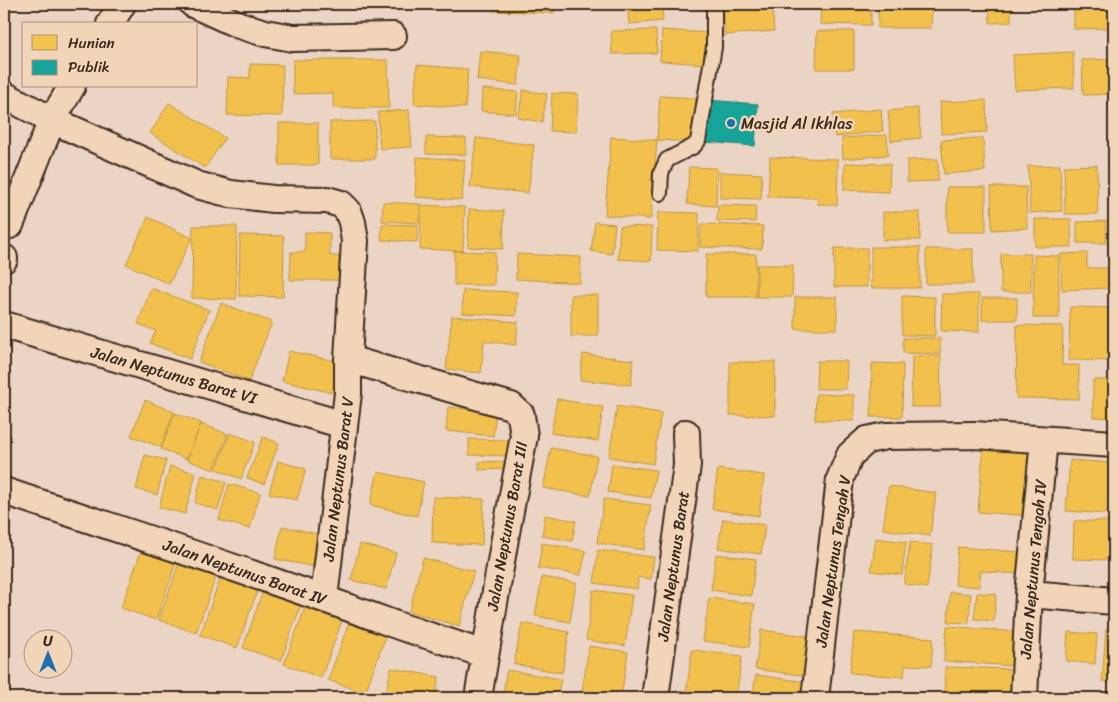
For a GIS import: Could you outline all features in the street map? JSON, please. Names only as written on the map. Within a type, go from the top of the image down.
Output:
[{"type":"street","points":[[111,22],[122,4]]},
{"type":"street","points":[[193,4],[239,25],[266,34],[293,38],[393,36]]},
{"type":"street","points":[[10,225],[52,120],[71,88]]},
{"type":"street","name":"Jalan Neptunus Barat V","points":[[4,95],[52,120],[197,185],[231,194],[273,199],[327,200],[341,204],[348,210],[355,241],[348,359],[348,393],[324,598]]},
{"type":"street","name":"Jalan Neptunus Barat VI","points":[[4,324],[344,425]]},
{"type":"street","name":"Jalan Neptunus Barat III","points":[[348,359],[511,406],[521,415],[524,436],[478,698]]},
{"type":"street","name":"Jalan Neptunus Barat","points":[[655,698],[687,465],[688,448],[686,433]]},
{"type":"street","name":"Jalan Neptunus Tengah V","points":[[815,698],[840,479],[850,455],[867,440],[886,436],[976,435],[1114,444]]},
{"type":"street","name":"Jalan Neptunus Tengah IV","points":[[1024,698],[1029,594],[1044,440]]},
{"type":"street","name":"Jalan Neptunus Barat IV","points":[[4,491],[324,598],[485,655]]},
{"type":"street","points":[[1029,594],[1114,601]]},
{"type":"lane","points":[[660,193],[661,172],[667,160],[694,146],[698,141],[714,47],[714,4]]},
{"type":"building: Hunian","points":[[493,4],[554,4],[554,13],[493,11]]},
{"type":"building: Hunian","points":[[662,4],[663,21],[629,24],[627,6]]},
{"type":"building: Hunian","points":[[723,4],[772,4],[774,31],[725,35]]},
{"type":"building: Hunian","points":[[821,4],[871,4],[871,25],[820,24]]},
{"type":"building: Hunian","points":[[878,4],[932,4],[931,28],[878,28]]},
{"type":"building: Hunian","points":[[989,4],[1011,4],[1011,22],[990,23]]},
{"type":"building: Hunian","points":[[1074,4],[1110,4],[1111,28],[1074,29]]},
{"type":"building: Hunian","points":[[656,30],[657,53],[612,54],[611,31]]},
{"type":"building: Hunian","points":[[662,30],[709,33],[706,64],[660,61]]},
{"type":"building: Hunian","points":[[817,31],[854,31],[854,69],[816,69]]},
{"type":"building: Hunian","points":[[480,51],[521,55],[518,85],[477,80]]},
{"type":"building: Hunian","points":[[1073,52],[1074,88],[1015,90],[1013,55]]},
{"type":"building: Hunian","points":[[1114,59],[1114,94],[1083,95],[1082,60]]},
{"type":"building: Hunian","points":[[293,60],[388,60],[389,108],[333,108],[333,93],[293,94]]},
{"type":"building: Hunian","points":[[250,64],[283,65],[282,116],[227,115],[228,77],[250,78]]},
{"type":"building: Hunian","points":[[417,65],[468,69],[465,108],[414,104]]},
{"type":"building: Hunian","points":[[482,89],[518,92],[516,114],[481,111]]},
{"type":"building: Hunian","points":[[523,90],[547,94],[542,122],[518,118]]},
{"type":"building: Hunian","points":[[552,93],[578,94],[576,132],[550,131]]},
{"type":"building: Hunian","points":[[660,96],[696,98],[694,142],[657,140]]},
{"type":"building: Hunian","points":[[986,100],[987,132],[941,134],[940,102]]},
{"type":"building: Hunian","points":[[1114,100],[1114,127],[1108,102]]},
{"type":"building: Hunian","points":[[169,103],[225,138],[205,168],[150,133]]},
{"type":"building: Hunian","points":[[918,108],[921,138],[891,141],[888,111]]},
{"type":"building: Hunian","points":[[881,109],[883,131],[835,137],[833,114]]},
{"type":"building: Hunian","points":[[409,110],[412,147],[380,149],[378,112]]},
{"type":"building: Hunian","points":[[375,121],[375,159],[330,159],[330,122]]},
{"type":"building: Hunian","points":[[279,123],[318,123],[318,165],[279,165]]},
{"type":"building: Hunian","points":[[887,135],[888,155],[843,159],[842,138]]},
{"type":"building: Hunian","points":[[426,137],[466,138],[466,155],[426,154]]},
{"type":"building: Hunian","points":[[611,137],[657,140],[651,219],[605,215]]},
{"type":"building: Hunian","points":[[476,138],[534,145],[528,193],[470,187]]},
{"type":"building: Hunian","points":[[983,138],[985,171],[944,174],[941,140]]},
{"type":"building: Hunian","points":[[1108,150],[1114,150],[1114,198],[1109,198]]},
{"type":"building: Hunian","points":[[417,157],[465,160],[462,200],[415,197]]},
{"type":"building: Hunian","points":[[770,157],[838,159],[837,205],[818,204],[818,198],[768,197]]},
{"type":"building: Hunian","points":[[938,159],[938,181],[907,182],[907,160]]},
{"type":"building: Hunian","points":[[845,163],[890,164],[889,192],[844,190]]},
{"type":"building: Hunian","points":[[1060,165],[1062,211],[1030,213],[1028,166]]},
{"type":"building: Hunian","points":[[1097,165],[1098,214],[1065,214],[1064,166]]},
{"type":"building: Hunian","points":[[689,167],[717,168],[716,206],[687,204]]},
{"type":"building: Hunian","points":[[720,172],[762,174],[761,199],[720,198]]},
{"type":"building: Hunian","points":[[947,187],[986,187],[986,232],[947,232]]},
{"type":"building: Hunian","points":[[991,187],[1026,187],[1027,228],[992,230]]},
{"type":"building: Hunian","points":[[383,202],[420,204],[419,223],[382,221]]},
{"type":"building: Hunian","points":[[421,205],[465,207],[463,251],[420,249]]},
{"type":"building: Hunian","points":[[718,205],[756,206],[755,222],[717,221]]},
{"type":"building: Hunian","points":[[469,209],[504,211],[503,249],[468,247]]},
{"type":"building: Hunian","points":[[658,212],[699,213],[698,251],[657,250]]},
{"type":"building: Hunian","points":[[883,212],[920,212],[920,240],[883,240]]},
{"type":"building: Hunian","points":[[148,217],[192,238],[169,284],[126,264]]},
{"type":"building: Hunian","points":[[1035,219],[1071,219],[1072,247],[1035,247]]},
{"type":"building: Hunian","points":[[1106,221],[1106,243],[1077,243],[1077,222]]},
{"type":"building: Hunian","points":[[595,222],[615,224],[612,254],[591,251]]},
{"type":"building: Hunian","points":[[382,224],[418,225],[417,242],[381,240]]},
{"type":"building: Hunian","points":[[701,224],[763,226],[762,249],[700,247]]},
{"type":"building: Hunian","points":[[193,226],[237,226],[236,299],[192,298]]},
{"type":"building: Hunian","points":[[620,226],[652,227],[651,261],[618,259]]},
{"type":"building: Hunian","points":[[305,232],[330,233],[330,256],[339,256],[339,280],[290,280],[291,252],[305,252]]},
{"type":"building: Hunian","points":[[240,235],[284,236],[283,297],[239,296]]},
{"type":"building: Hunian","points":[[871,247],[920,247],[920,288],[871,288]]},
{"type":"building: Hunian","points":[[834,248],[867,248],[867,287],[834,287]]},
{"type":"building: Hunian","points":[[926,249],[973,249],[973,284],[926,284]]},
{"type":"building: Hunian","points":[[454,251],[495,252],[494,285],[454,285]]},
{"type":"building: Hunian","points":[[1087,253],[1087,268],[1109,268],[1110,288],[1062,290],[1061,254]]},
{"type":"building: Hunian","points":[[517,254],[581,257],[580,283],[516,279]]},
{"type":"building: Hunian","points":[[706,254],[756,254],[756,297],[706,297]]},
{"type":"building: Hunian","points":[[1001,254],[1031,254],[1031,292],[1001,292]]},
{"type":"building: Hunian","points":[[1034,255],[1059,256],[1059,318],[1033,318]]},
{"type":"building: Hunian","points":[[757,265],[793,265],[792,297],[757,297]]},
{"type":"building: Hunian","points":[[151,288],[209,310],[190,359],[150,343],[156,331],[138,324]]},
{"type":"building: Hunian","points":[[463,290],[517,292],[516,316],[462,313]]},
{"type":"building: Hunian","points":[[942,294],[979,294],[979,332],[941,331]]},
{"type":"building: Hunian","points":[[571,295],[598,295],[598,336],[571,336]]},
{"type":"building: Hunian","points":[[902,296],[935,297],[935,336],[902,335]]},
{"type":"building: Hunian","points":[[795,297],[837,297],[837,329],[795,329]]},
{"type":"building: Hunian","points":[[982,298],[1017,298],[1017,320],[982,320]]},
{"type":"building: Hunian","points":[[221,303],[272,322],[249,381],[199,362]]},
{"type":"building: Hunian","points":[[1070,307],[1114,308],[1114,361],[1069,360]]},
{"type":"building: Hunian","points":[[452,316],[518,322],[516,345],[484,341],[481,373],[446,369]]},
{"type":"building: Hunian","points":[[1017,325],[1063,326],[1062,365],[1079,365],[1079,399],[1016,398]]},
{"type":"building: Hunian","points":[[903,338],[940,338],[940,354],[903,353]]},
{"type":"building: Hunian","points":[[289,351],[340,362],[333,393],[282,381]]},
{"type":"building: Hunian","points":[[583,354],[633,360],[631,385],[580,380]]},
{"type":"building: Hunian","points":[[912,356],[941,356],[940,407],[911,407]]},
{"type":"building: Hunian","points":[[817,361],[847,361],[846,389],[816,389]]},
{"type":"building: Hunian","points":[[730,362],[775,362],[775,416],[730,415]]},
{"type":"building: Hunian","points":[[872,363],[903,364],[902,417],[871,417]]},
{"type":"building: Hunian","points":[[1093,380],[1114,380],[1114,418],[1093,417]]},
{"type":"building: Hunian","points":[[816,394],[854,395],[854,421],[815,420]]},
{"type":"building: Hunian","points":[[557,399],[603,407],[598,441],[551,433]]},
{"type":"building: Hunian","points":[[145,400],[174,412],[161,447],[131,436]]},
{"type":"building: Hunian","points":[[617,406],[661,413],[653,464],[609,457]]},
{"type":"building: Hunian","points":[[448,407],[496,412],[493,436],[446,431]]},
{"type":"building: Hunian","points":[[175,413],[201,423],[187,459],[161,449]]},
{"type":"building: Hunian","points":[[201,424],[228,434],[214,470],[187,460]]},
{"type":"building: Hunian","points":[[230,433],[255,442],[241,479],[216,469]]},
{"type":"building: Hunian","points":[[263,437],[279,443],[264,484],[247,478]]},
{"type":"building: Hunian","points":[[469,439],[508,440],[508,456],[469,455]]},
{"type":"building: Hunian","points":[[984,442],[1036,446],[1031,516],[978,512]]},
{"type":"building: Hunian","points":[[551,448],[597,456],[590,496],[543,488]]},
{"type":"building: Hunian","points":[[145,455],[166,460],[157,495],[136,489]]},
{"type":"building: Hunian","points":[[1070,460],[1112,463],[1108,514],[1066,511]]},
{"type":"building: Hunian","points":[[278,461],[306,469],[297,500],[269,493]]},
{"type":"building: Hunian","points":[[506,461],[506,469],[479,470],[479,462]]},
{"type":"building: Hunian","points":[[612,464],[656,470],[651,498],[608,492]]},
{"type":"building: Hunian","points":[[170,466],[196,473],[185,514],[159,507]]},
{"type":"building: Hunian","points":[[718,469],[764,475],[759,516],[712,509]]},
{"type":"building: Hunian","points":[[378,472],[424,482],[417,516],[370,505]]},
{"type":"building: Hunian","points":[[202,475],[226,482],[218,510],[195,503]]},
{"type":"building: Hunian","points":[[229,484],[260,493],[250,529],[219,520]]},
{"type":"building: Hunian","points":[[889,486],[936,493],[930,536],[883,529]]},
{"type":"building: Hunian","points":[[433,497],[484,499],[482,545],[432,543]]},
{"type":"building: Hunian","points":[[604,499],[651,505],[644,550],[597,543]]},
{"type":"building: Hunian","points":[[545,515],[576,521],[572,541],[542,536]]},
{"type":"building: Hunian","points":[[723,519],[765,525],[761,554],[718,548]]},
{"type":"building: Hunian","points":[[1074,521],[1111,521],[1110,560],[1073,559]]},
{"type":"building: Hunian","points":[[282,526],[322,535],[315,567],[275,559]]},
{"type":"building: Hunian","points":[[876,538],[906,542],[902,575],[871,571]]},
{"type":"building: Hunian","points":[[910,542],[933,545],[927,588],[904,584]]},
{"type":"building: Hunian","points":[[542,543],[586,551],[581,575],[538,568]]},
{"type":"building: Hunian","points":[[360,544],[396,553],[386,589],[351,580]]},
{"type":"building: Hunian","points":[[958,547],[1019,552],[1017,574],[981,571],[979,587],[955,585]]},
{"type":"building: Hunian","points":[[142,548],[177,560],[156,620],[121,608]]},
{"type":"building: Hunian","points":[[598,550],[654,557],[651,579],[638,577],[637,589],[594,583]]},
{"type":"building: Hunian","points":[[716,554],[756,559],[751,596],[711,590]]},
{"type":"building: Hunian","points":[[423,558],[474,571],[459,626],[409,612]]},
{"type":"building: Hunian","points":[[180,560],[217,574],[196,633],[159,620]]},
{"type":"building: Hunian","points":[[221,576],[258,589],[237,648],[200,635]]},
{"type":"building: Hunian","points":[[542,577],[576,583],[570,622],[535,616]]},
{"type":"building: Hunian","points":[[264,588],[302,602],[281,661],[243,648]]},
{"type":"building: Hunian","points":[[593,590],[632,595],[625,646],[586,640]]},
{"type":"building: Hunian","points":[[950,592],[971,594],[969,623],[948,622]]},
{"type":"building: Hunian","points":[[977,593],[996,594],[994,621],[974,619]]},
{"type":"building: Hunian","points":[[709,598],[755,604],[749,647],[703,641]]},
{"type":"building: Hunian","points":[[306,605],[343,618],[321,678],[284,664]]},
{"type":"building: Hunian","points":[[350,620],[387,633],[365,693],[328,680]]},
{"type":"building: Hunian","points":[[522,623],[569,632],[562,673],[514,664]]},
{"type":"building: Hunian","points":[[947,626],[1016,632],[1013,666],[944,661]]},
{"type":"building: Hunian","points":[[1106,629],[1114,630],[1114,682],[1102,681]]},
{"type":"building: Hunian","points":[[761,630],[814,637],[808,676],[755,669]]},
{"type":"building: Hunian","points":[[854,632],[933,638],[931,666],[905,665],[904,677],[850,673]]},
{"type":"building: Hunian","points":[[1068,632],[1097,634],[1095,664],[1066,661]]},
{"type":"building: Hunian","points":[[589,646],[628,652],[621,698],[581,698]]},
{"type":"building: Hunian","points":[[692,650],[742,656],[736,698],[713,698],[686,694]]},
{"type":"building: Hunian","points":[[945,667],[1013,669],[1012,698],[944,698]]},
{"type":"building: Hunian","points":[[391,668],[439,677],[435,698],[385,696]]},
{"type":"building: Hunian","points":[[507,670],[561,679],[557,698],[502,698]]},
{"type":"building: Hunian","points":[[756,675],[813,683],[811,698],[752,698]]},
{"type":"building: Publik","name":"Masjid Al Ikhlas","points":[[708,100],[758,104],[755,146],[705,142]]},
{"type":"place","name":"Masjid Al Ikhlas","points":[[731,123]]}]
